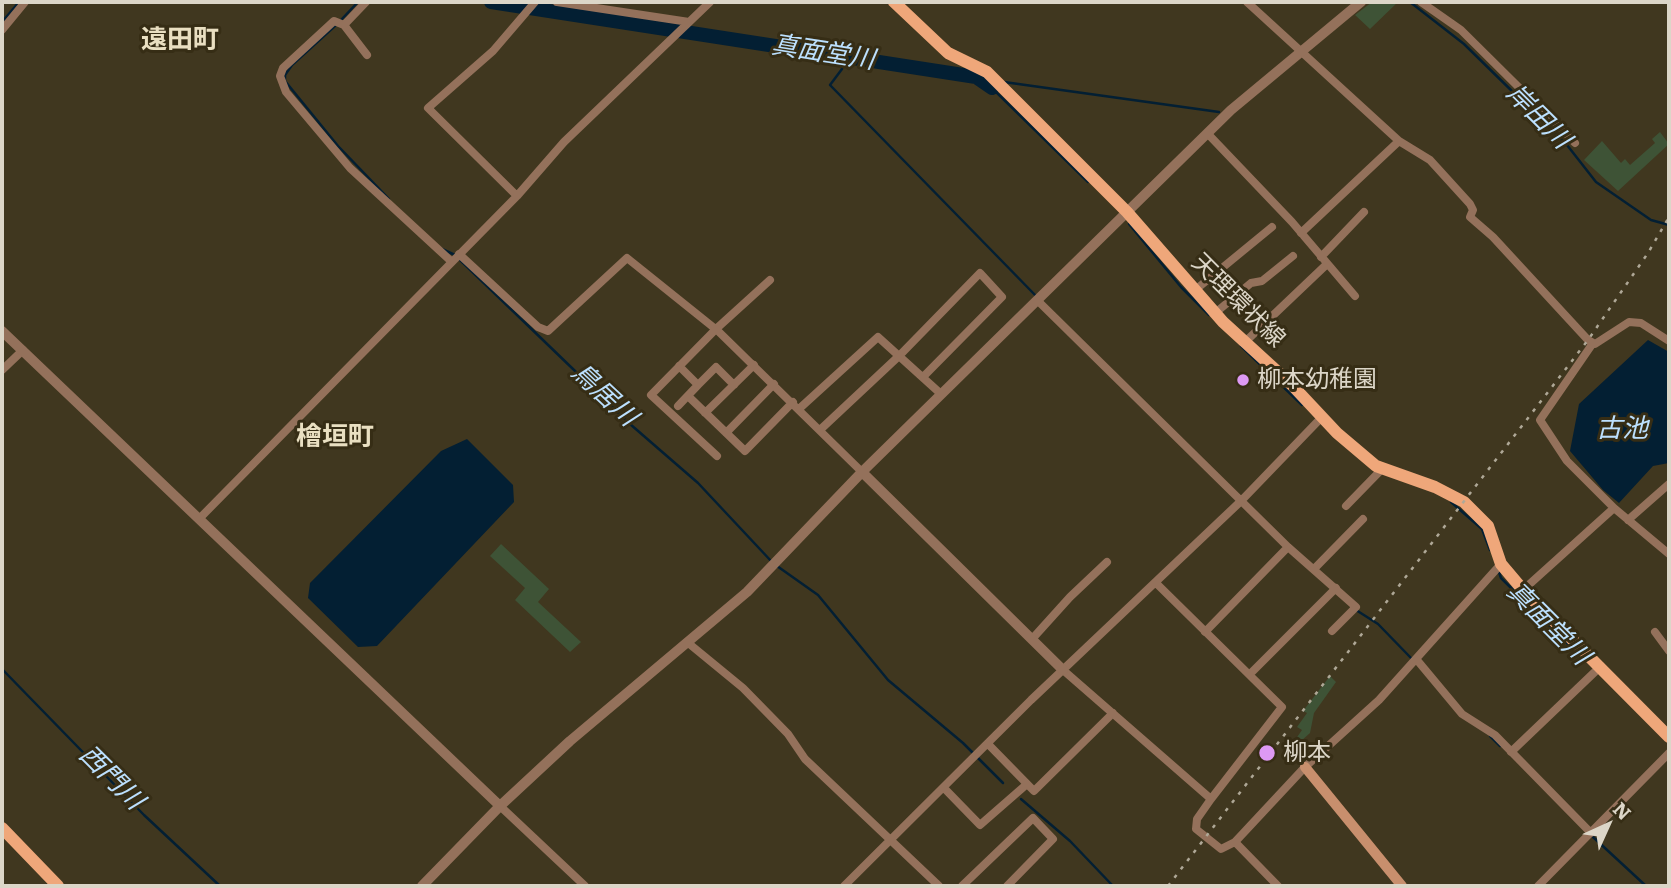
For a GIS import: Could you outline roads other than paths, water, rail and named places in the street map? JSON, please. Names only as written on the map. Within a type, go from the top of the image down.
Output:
[{"type":"main road","name":"天理環状線","points":[[894,2],[948,53],[987,72],[1128,212],[1214,314],[1292,385],[1321,418],[1376,467],[1435,487],[1464,502],[1488,526],[1501,564],[1523,590],[1669,737]]},
{"type":"main road","points":[[1305,767],[1402,886]]},
{"type":"main road","points":[[2,828],[58,886]]},
{"type":"street","points":[[2,30],[25,2]]},
{"type":"street","points":[[344,24],[366,2]]},
{"type":"street","points":[[517,196],[428,108],[493,51],[535,2]]},
{"type":"street","points":[[557,2],[688,23]]},
{"type":"street","points":[[199,519],[517,196],[578,127],[710,2]]},
{"type":"street","points":[[1247,2],[1399,141],[1430,160],[1470,204],[1473,210],[1470,217],[1593,343]]},
{"type":"street","points":[[422,886],[500,806],[747,592],[862,472],[1209,134],[1299,52],[1361,2]]},
{"type":"street","points":[[1421,2],[1461,30],[1575,143]]},
{"type":"street","points":[[367,55],[344,24],[334,21],[283,68],[280,76],[286,92],[350,168],[452,262]]},
{"type":"street","points":[[1209,134],[1355,296]]},
{"type":"street","points":[[1301,233],[1399,141]]},
{"type":"street","points":[[1321,257],[1364,212]]},
{"type":"street","points":[[1194,291],[1272,227]]},
{"type":"street","points":[[459,254],[538,327],[548,331],[627,258],[716,329],[800,408],[1063,670],[1211,799]]},
{"type":"street","points":[[1214,314],[1251,283],[1262,281],[1293,256]]},
{"type":"street","points":[[1245,342],[1327,264]]},
{"type":"street","points":[[821,429],[900,355],[980,273],[1002,297],[923,377]]},
{"type":"street","points":[[717,456],[651,395],[716,329],[770,280]]},
{"type":"street","points":[[1038,301],[1131,397],[1288,548],[1356,607],[1332,631]]},
{"type":"street","points":[[1669,341],[1641,323],[1629,322],[1593,343],[1540,420],[1567,461],[1614,508],[1669,554]]},
{"type":"street","points":[[2,331],[585,886]]},
{"type":"street","points":[[800,408],[878,337],[941,394]]},
{"type":"street","points":[[2,370],[23,351]]},
{"type":"street","points":[[705,413],[754,365]]},
{"type":"street","points":[[679,366],[698,385]]},
{"type":"street","points":[[678,406],[716,367],[734,385]]},
{"type":"street","points":[[726,433],[774,384]]},
{"type":"street","points":[[688,396],[745,451],[793,402]]},
{"type":"street","points":[[845,886],[1063,670],[1241,501],[1321,418]]},
{"type":"street","points":[[1346,506],[1382,469]]},
{"type":"street","points":[[1628,520],[1669,484]]},
{"type":"street","points":[[1523,590],[1614,508]]},
{"type":"street","points":[[1314,569],[1363,519]]},
{"type":"street","points":[[1205,632],[1288,548]]},
{"type":"street","points":[[1032,638],[1107,562]]},
{"type":"street","points":[[1156,583],[1282,707],[1198,819],[1196,830],[1221,849],[1235,842],[1305,767],[1353,726],[1417,660],[1501,564]]},
{"type":"street","points":[[1250,674],[1335,588]]},
{"type":"street","points":[[1655,632],[1669,651]]},
{"type":"street","points":[[687,642],[743,688],[788,734],[805,759],[939,886]]},
{"type":"street","points":[[1417,660],[1462,714],[1478,722],[1511,752],[1591,833]]},
{"type":"street","points":[[1511,752],[1601,666]]},
{"type":"street","points":[[989,745],[1034,791],[1113,713]]},
{"type":"street","points":[[1538,886],[1669,754]]},
{"type":"street","points":[[945,789],[981,825],[1027,785]]},
{"type":"street","points":[[962,886],[1034,818],[1053,839],[1007,886]]},
{"type":"street","points":[[1235,842],[1277,886]]},
{"type":"water","name":"古池","points":[[1648,340],[1669,352],[1669,463],[1653,466],[1619,503],[1603,490],[1570,451],[1579,404]]},
{"type":"water","points":[[467,439],[513,485],[514,502],[377,646],[358,647],[308,598],[310,583],[441,451]]},
{"type":"waterway","name":"西門川","points":[[2,22],[19,2]]},
{"type":"waterway","name":"鳥居川","points":[[341,20],[358,2]]},
{"type":"waterway","name":"真面堂川","points":[[491,2],[976,77],[992,88]]},
{"type":"waterway","name":"岸田川","points":[[1410,2],[1464,44],[1567,145],[1596,182],[1651,220],[1669,225]]},
{"type":"waterway","name":"鳥居川","points":[[336,25],[292,65],[285,75],[285,81],[338,146],[389,199]]},
{"type":"waterway","points":[[842,55],[842,69],[830,85],[1037,297]]},
{"type":"waterway","points":[[1004,82],[1219,112]]},
{"type":"waterway","name":"真面堂川","points":[[992,88],[1088,182]]},
{"type":"waterway","name":"真面堂川","points":[[1129,224],[1181,287],[1209,315]]},
{"type":"waterway","name":"鳥居川","points":[[442,249],[455,255]]},
{"type":"waterway","name":"鳥居川","points":[[460,260],[630,424],[698,483],[772,562]]},
{"type":"waterway","name":"真面堂川","points":[[1241,346],[1302,405]]},
{"type":"waterway","name":"真面堂川","points":[[1451,502],[1482,529],[1490,550]]},
{"type":"waterway","name":"鳥居川","points":[[777,566],[818,595],[888,680],[963,743],[1003,783]]},
{"type":"waterway","name":"真面堂川","points":[[1498,569],[1501,578],[1569,645]]},
{"type":"waterway","points":[[1356,610],[1378,624],[1411,658]]},
{"type":"waterway","name":"西門川","points":[[2,669],[144,815],[220,886]]},
{"type":"waterway","points":[[1490,736],[1500,746]]},
{"type":"waterway","name":"鳥居川","points":[[1021,799],[1070,841],[1113,886]]},
{"type":"waterway","points":[[1593,837],[1646,886]]},
{"type":"railway","points":[[1168,886],[1588,340],[1648,253],[1669,217]]},
{"type":"place","name":"柳本幼稚園","points":[[1243,380]]},
{"type":"place","name":"柳本","points":[[1267,753]]},
{"type":"district","name":"遠田町","points":[[180,40]]},
{"type":"district","name":"檜垣町","points":[[335,437]]}]
